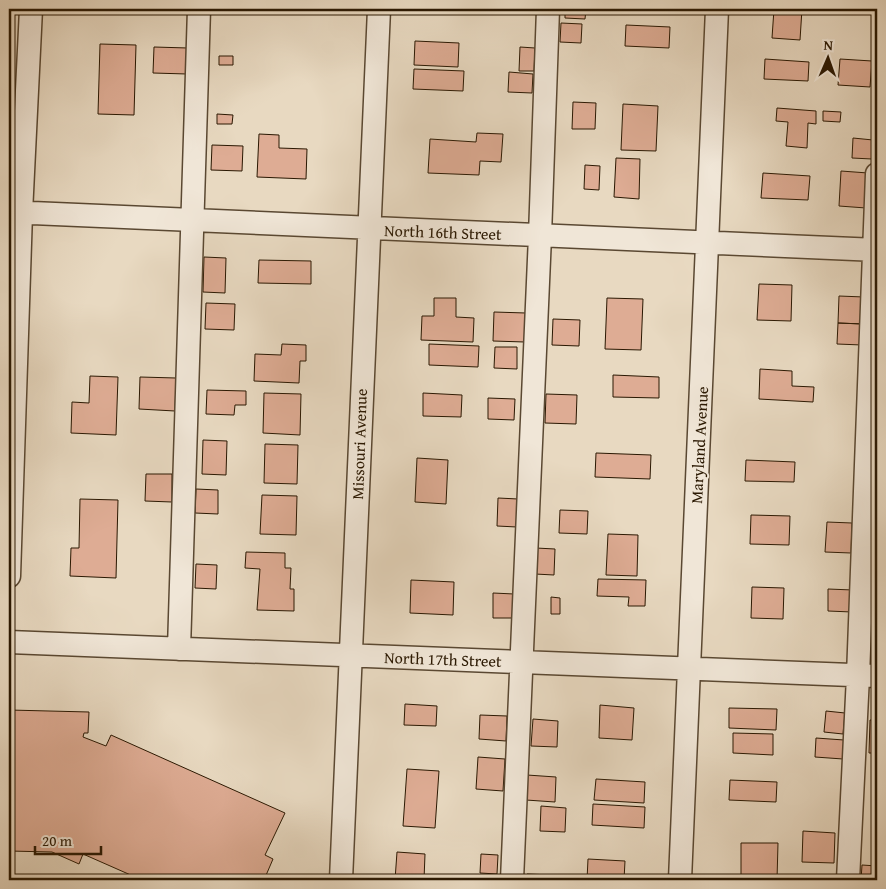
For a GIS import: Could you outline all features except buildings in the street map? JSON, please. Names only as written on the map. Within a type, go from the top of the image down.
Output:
[{"type":"street","points":[[9,576],[15,212],[31,9]]},
{"type":"street","points":[[179,649],[199,9]]},
{"type":"street","name":"Missouri Avenue","points":[[340,880],[379,9]]},
{"type":"street","points":[[512,880],[548,9]]},
{"type":"street","name":"Maryland Avenue","points":[[680,880],[717,9]]},
{"type":"street","points":[[848,880],[868,676],[877,174]]},
{"type":"street","name":"North 16th Street","points":[[15,212],[875,250]]},
{"type":"street","name":"North 17th Street","points":[[9,642],[868,676]]}]
